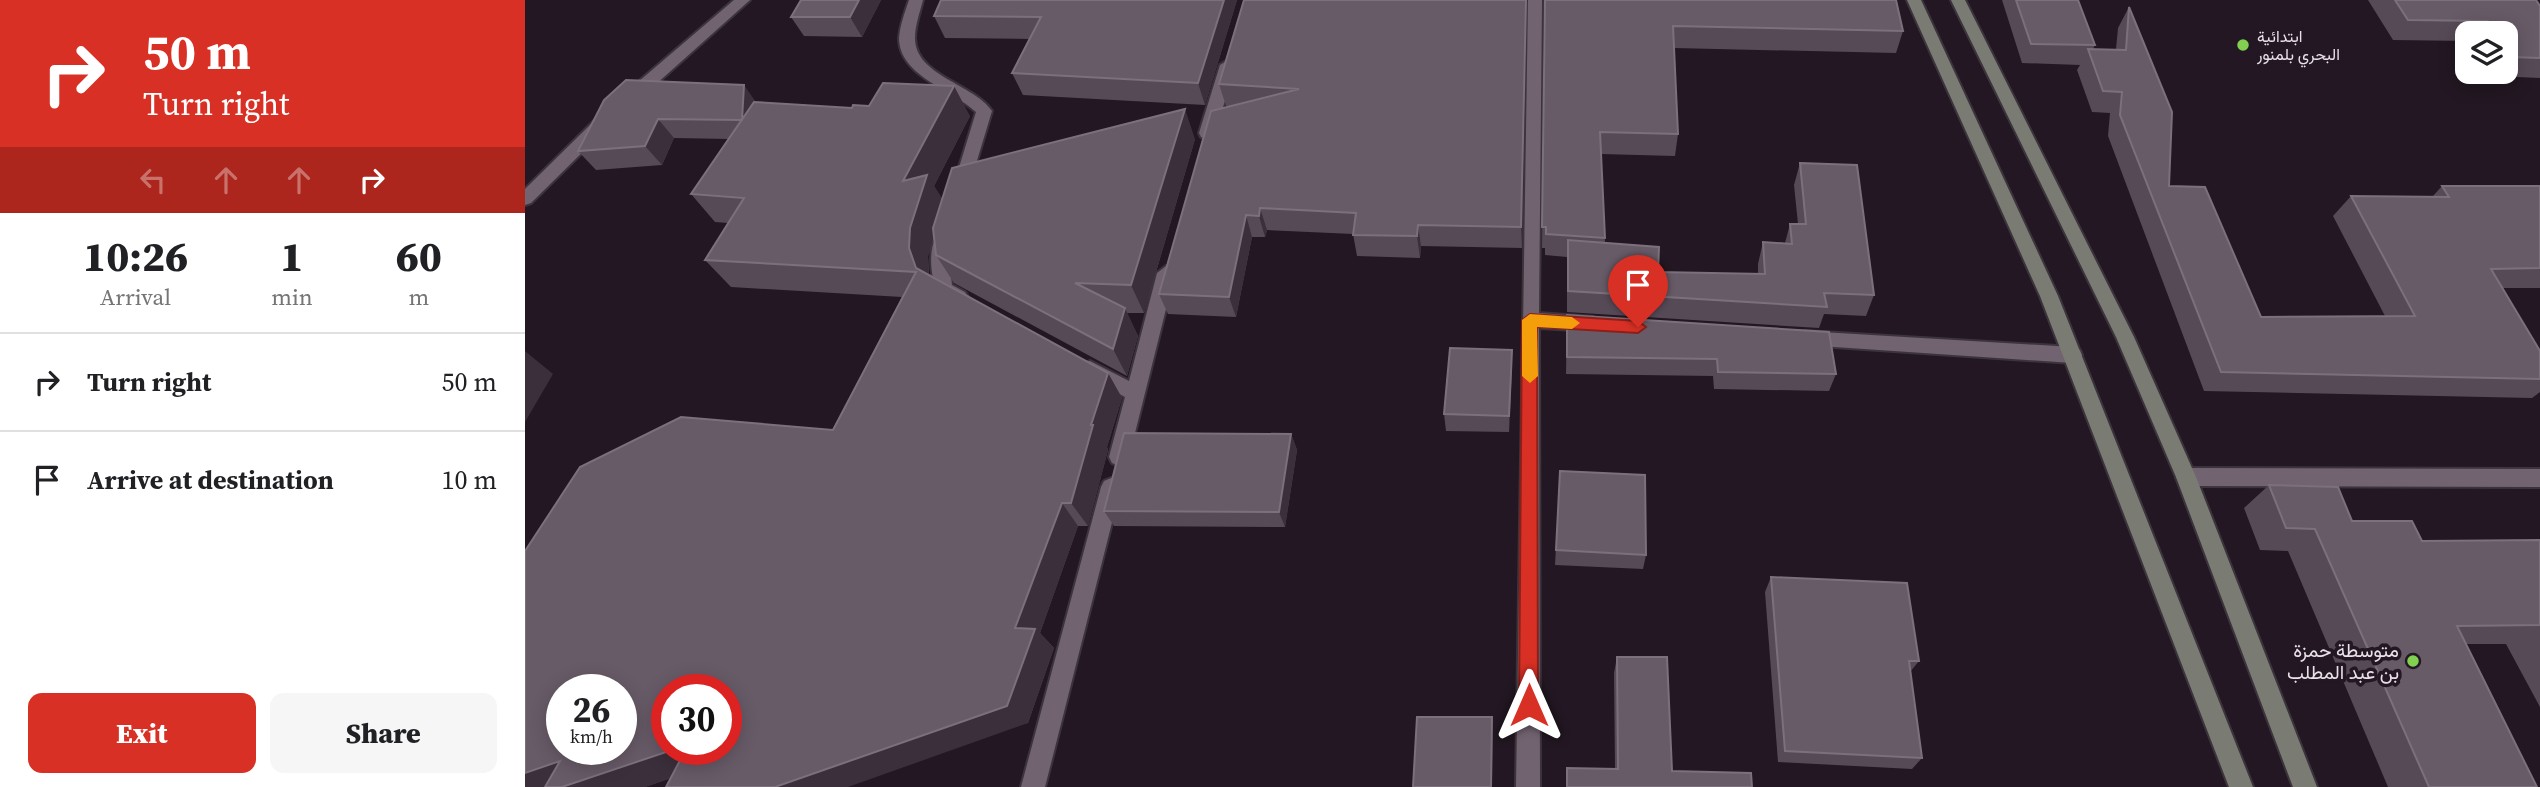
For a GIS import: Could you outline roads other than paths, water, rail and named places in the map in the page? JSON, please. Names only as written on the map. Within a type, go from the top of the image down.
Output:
[{"type":"main road","points":[[1914,0],[2073,355],[2241,787]]},
{"type":"main road","points":[[1958,0],[2125,337],[2186,477],[2305,787]]},
{"type":"street","points":[[525,199],[617,110],[743,0]]},
{"type":"street","points":[[916,0],[907,41],[915,58],[927,72],[977,102],[984,111],[940,256],[940,275],[944,289],[979,308]]},
{"type":"street","points":[[1528,787],[1530,320],[1535,0]]},
{"type":"street","points":[[1203,148],[1235,40]]},
{"type":"street","points":[[1033,787],[1171,255]]},
{"type":"street","points":[[1530,320],[1613,326]]},
{"type":"street","points":[[1780,336],[2073,355]]},
{"type":"street","points":[[1075,361],[1135,393]]},
{"type":"street","points":[[2186,477],[2540,478]]},
{"type":"place","name":"ابتدائية البحري بلمنور","points":[[2243,45]]},
{"type":"place","name":"متوسطة حمزة بن عبد المطلب","points":[[2413,661]]}]
